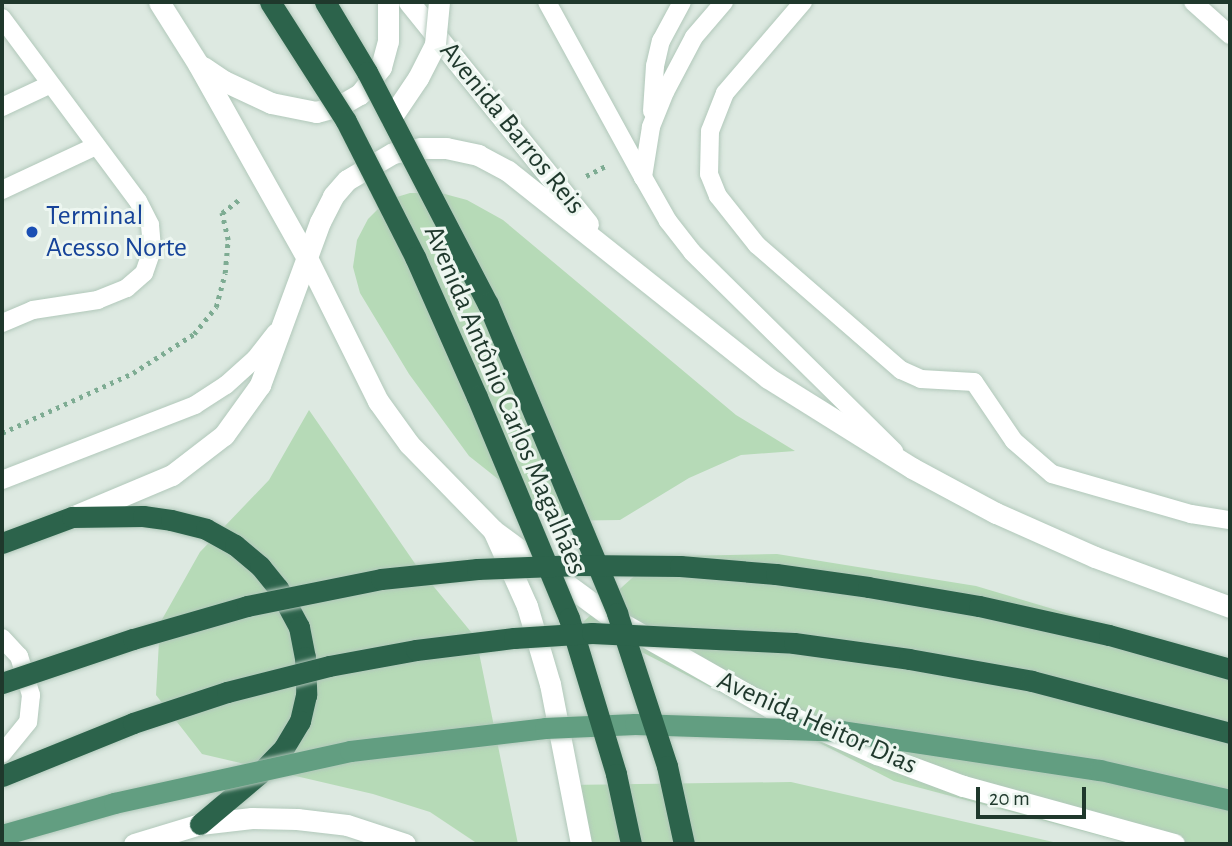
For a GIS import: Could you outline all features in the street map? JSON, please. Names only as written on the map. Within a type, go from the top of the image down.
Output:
[{"type":"highway","name":"Avenida Antônio Carlos Magalhães","points":[[270,2],[346,121],[415,257],[477,397],[569,618],[616,774],[631,844]]},
{"type":"highway","name":"Avenida Antônio Carlos Magalhães","points":[[325,2],[391,118],[488,304],[617,613],[667,766],[684,844]]},
{"type":"highway","points":[[2,543],[72,517],[143,516],[206,529],[260,565],[278,588],[299,627],[305,657],[306,695],[300,721],[284,748],[258,775],[200,824]]},
{"type":"highway","points":[[2,683],[133,639],[261,604],[381,579],[477,569],[580,565],[680,566],[776,574],[880,589],[979,606],[1109,635],[1230,669]]},
{"type":"highway","points":[[2,776],[133,723],[227,692],[329,666],[428,648],[592,633],[794,643],[909,659],[1032,681],[1230,733]]},
{"type":"main road","points":[[159,2],[198,64],[307,258],[378,401],[409,444],[493,530],[527,606],[550,684],[581,844]]},
{"type":"main road","points":[[198,64],[224,81],[271,103],[316,112],[339,106],[360,94],[381,67],[388,41],[388,2]]},
{"type":"main road","name":"Avenida Barros Reis","points":[[409,2],[614,256]]},
{"type":"main road","points":[[391,118],[418,78],[435,44],[439,2]]},
{"type":"main road","points":[[72,517],[172,475],[224,435],[260,385],[333,196],[347,180],[393,153],[420,148],[446,148],[478,155],[508,171],[768,378],[912,468],[996,513],[1095,557],[1230,607]]},
{"type":"main road","name":"Avenida Heitor Dias","points":[[493,530],[611,617],[771,708],[877,754],[962,786],[1174,844]]},
{"type":"main road","points":[[2,835],[128,800],[350,751],[531,729],[635,724],[736,725],[841,731],[1100,770],[1230,800]]},
{"type":"main road","points":[[134,844],[200,824],[252,818],[298,819],[347,825],[405,844]]},
{"type":"lane","points":[[547,2],[668,221],[692,252],[912,468]]},
{"type":"lane","points":[[643,177],[651,127],[655,66],[661,41],[682,2]]},
{"type":"lane","points":[[651,127],[676,68],[694,37],[724,2]]},
{"type":"lane","points":[[803,2],[725,93],[710,131],[709,174],[718,196],[744,229],[758,245],[901,370],[921,379],[974,382],[1014,441],[1052,474],[1191,514],[1230,520]]},
{"type":"lane","points":[[1193,2],[1230,35]]},
{"type":"lane","points":[[2,324],[33,310],[98,300],[127,288],[144,272],[152,250],[150,225],[138,201],[3,24]]},
{"type":"lane","points":[[2,107],[49,85]]},
{"type":"lane","points":[[2,190],[96,146]]},
{"type":"lane","points":[[2,480],[195,405],[226,385],[255,359],[272,337],[293,299]]},
{"type":"lane","points":[[2,638],[19,656],[31,695],[28,722],[2,754]]},
{"type":"path","points":[[582,178],[602,167]]},
{"type":"path","points":[[2,433],[133,373],[194,334],[216,307],[225,273],[228,240],[222,213],[262,182]]},
{"type":"green space","points":[[410,193],[441,193],[467,200],[503,220],[736,415],[795,451],[741,455],[689,478],[620,520],[551,521],[469,456],[409,374],[360,293],[353,267],[357,240],[368,219],[387,200]]},
{"type":"green space","points":[[309,410],[416,565],[476,638],[518,844],[478,844],[430,812],[373,794],[202,754],[156,695],[160,623],[200,552],[269,480]]},
{"type":"green space","points":[[777,554],[976,586],[1230,662],[1230,844],[1132,844],[894,781],[583,622],[641,570],[683,556]]},
{"type":"green space","points":[[791,782],[1062,844],[580,844],[568,785]]},
{"type":"place","name":"Terminal Acesso Norte","points":[[32,232]]}]
